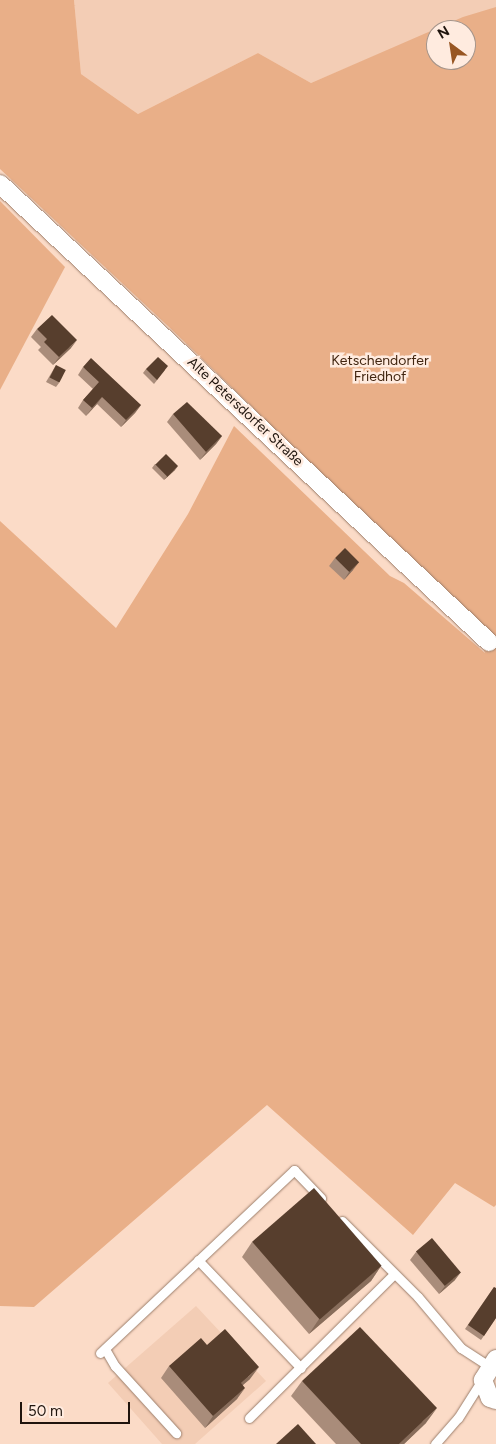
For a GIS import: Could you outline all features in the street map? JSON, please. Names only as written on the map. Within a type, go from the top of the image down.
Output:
[{"type":"street","name":"Alte Petersdorfer Straße","points":[[0,184],[489,642]]},
{"type":"street","points":[[490,1368],[490,1398],[496,1400]]},
{"type":"lane","points":[[176,1433],[102,1351],[294,1170],[394,1275],[418,1297],[461,1348],[490,1368],[458,1418],[434,1444]]},
{"type":"lane","points":[[198,1260],[301,1368]]},
{"type":"lane","points":[[248,1418],[394,1275]]},
{"type":"shaded area","points":[[74,0],[496,0],[496,13],[471,20],[426,20],[426,34],[311,83],[258,53],[138,114],[81,74]]},
{"type":"shaded area","points":[[196,1306],[266,1381],[195,1444],[162,1444],[108,1383]]},
{"type":"green space","name":"Ketschendorfer Friedhof","points":[[0,0],[74,0],[81,74],[138,114],[258,53],[311,83],[426,33],[426,70],[476,70],[476,20],[456,20],[496,7],[496,1205],[494,1207],[455,1183],[413,1235],[267,1105],[34,1307],[0,1306],[0,521],[116,628],[188,514],[234,426],[390,576],[404,583],[485,653],[470,617],[170,328],[0,169]]},
{"type":"green space","points":[[0,201],[65,267],[0,390]]},
{"type":"building","points":[[52,315],[77,340],[59,357],[44,342],[47,339],[37,329]]},
{"type":"building","points":[[158,357],[168,366],[157,380],[146,369]]},
{"type":"building","points":[[91,358],[141,405],[126,420],[102,397],[92,408],[83,400],[99,382],[83,367]]},
{"type":"building","points":[[56,365],[66,370],[59,382],[50,377]]},
{"type":"building","points":[[187,402],[222,436],[206,452],[173,414]]},
{"type":"building","points":[[166,454],[178,466],[167,477],[155,465]]},
{"type":"building","points":[[345,548],[359,562],[349,572],[335,558]]},
{"type":"building","points":[[314,1188],[382,1266],[320,1320],[252,1242]]},
{"type":"building","points":[[432,1238],[461,1272],[445,1286],[416,1251]]},
{"type":"building","points":[[494,1287],[496,1288],[496,1318],[484,1336],[468,1325]]},
{"type":"building","points":[[360,1327],[437,1408],[399,1444],[361,1444],[302,1381]]},
{"type":"building","points":[[225,1329],[259,1367],[241,1383],[245,1388],[213,1416],[169,1366],[201,1338],[207,1345]]},
{"type":"building","points":[[298,1424],[316,1444],[276,1444]]}]
